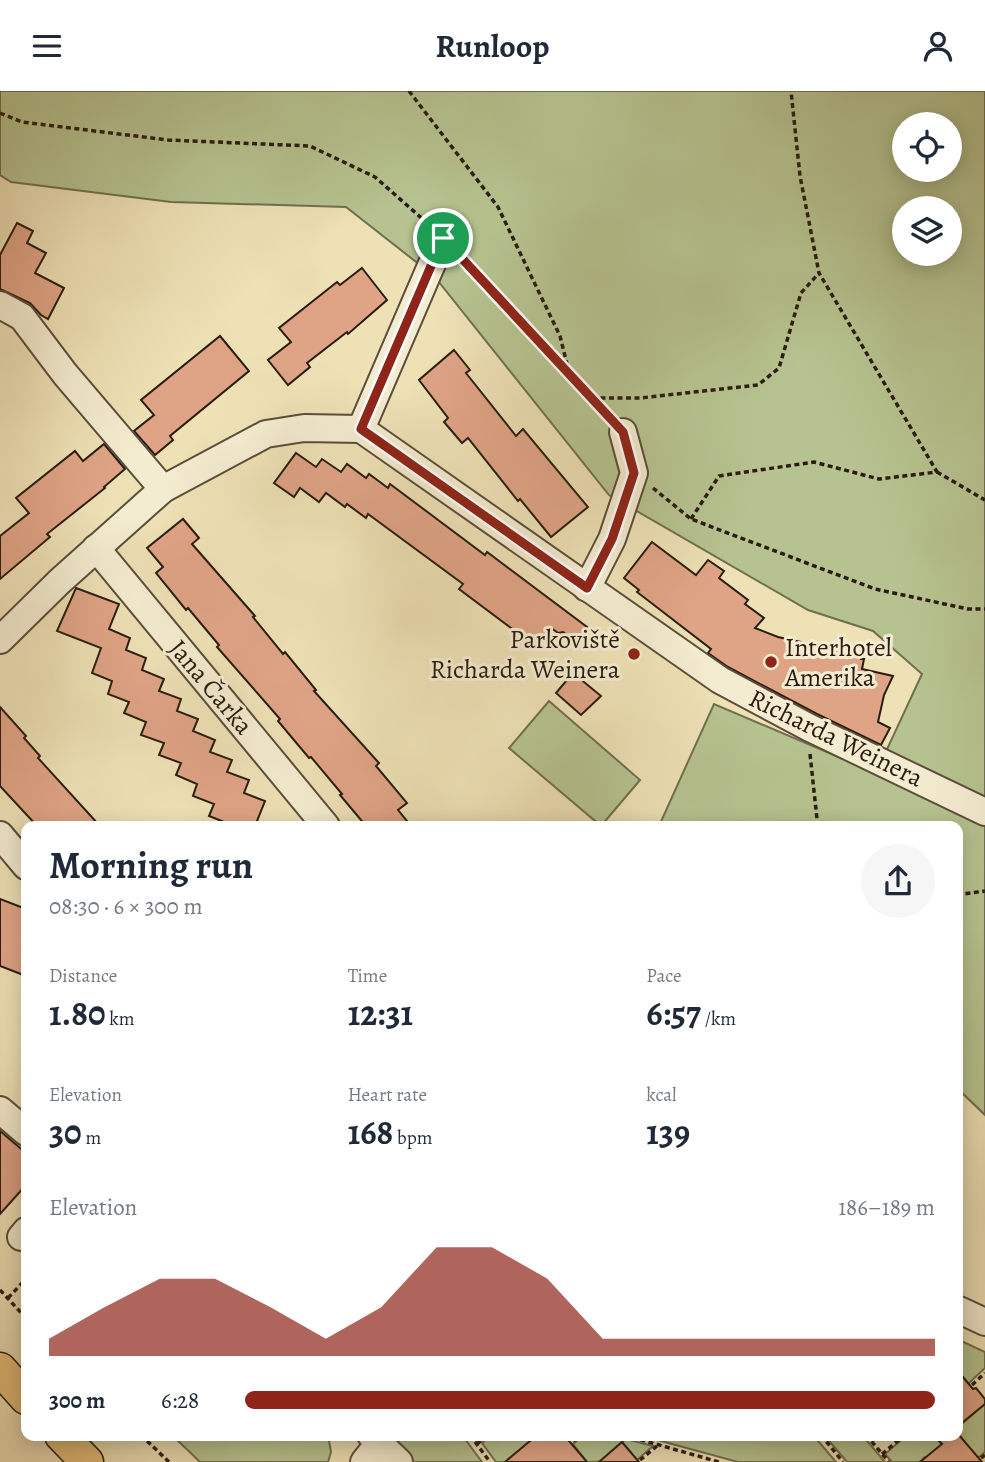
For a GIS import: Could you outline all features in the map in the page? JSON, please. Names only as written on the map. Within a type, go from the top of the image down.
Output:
[{"type":"main road","points":[[0,1344],[21,1366]]},
{"type":"main road","points":[[0,1369],[21,1392]]},
{"type":"main road","points":[[67,1441],[87,1462]]},
{"type":"main road","points":[[93,1441],[112,1462]]},
{"type":"street","points":[[0,640],[96,548],[163,489],[266,434],[304,428],[361,429],[443,238]]},
{"type":"street","points":[[0,305],[22,317],[65,375],[163,489]]},
{"type":"street","name":"Richarda Weinera","points":[[361,429],[720,680],[810,728],[985,812]]},
{"type":"street","points":[[587,588],[612,539],[634,473],[623,432]]},
{"type":"street","name":"Jana Čarka","points":[[96,548],[322,821]]},
{"type":"street","points":[[0,835],[21,860]]},
{"type":"street","points":[[0,1110],[21,1128]]},
{"type":"street","points":[[963,1312],[985,1322]]},
{"type":"street","points":[[372,1447],[399,1462]]},
{"type":"path","points":[[409,91],[498,207],[560,336],[570,374]]},
{"type":"path","points":[[790,91],[800,177],[819,273],[937,472],[985,500]]},
{"type":"path","points":[[0,113],[22,122],[168,140],[310,146],[375,177],[443,238],[623,432]]},
{"type":"path","points":[[592,398],[640,398],[758,385],[779,368],[801,293],[819,273]]},
{"type":"path","points":[[691,519],[719,477],[814,462],[879,479],[937,472]]},
{"type":"path","points":[[634,473],[691,519],[875,589],[968,609],[985,609]]},
{"type":"path","points":[[810,728],[809,767],[816,821]]},
{"type":"path","points":[[963,894],[985,891]]},
{"type":"path","points":[[8,1298],[21,1284]]},
{"type":"path","points":[[0,1290],[21,1312]]},
{"type":"path","points":[[972,1385],[985,1373]]},
{"type":"path","points":[[147,1441],[169,1462]]},
{"type":"path","points":[[475,1441],[490,1462]]},
{"type":"path","points":[[477,1444],[480,1441]]},
{"type":"path","points":[[644,1441],[719,1462]]},
{"type":"path","points":[[826,1441],[843,1462]]},
{"type":"path","points":[[871,1441],[889,1462]]},
{"type":"path","points":[[882,1454],[898,1441]]},
{"type":"path","points":[[640,1460],[657,1445]]},
{"type":"green space","points":[[0,91],[985,91],[985,1115],[963,1094],[963,821],[661,821],[714,704],[876,773],[922,674],[873,631],[808,610],[609,495],[434,276],[346,207],[171,202],[11,182],[0,175]]},
{"type":"green space","points":[[549,701],[640,780],[605,821],[595,821],[509,748]]},
{"type":"green space","points":[[963,1342],[985,1352],[985,1368],[968,1384],[963,1378]]},
{"type":"green space","points":[[985,1404],[985,1452],[978,1458],[963,1440],[963,1423]]},
{"type":"green space","points":[[178,1441],[329,1441],[331,1452],[328,1462],[200,1462]]},
{"type":"green space","points":[[392,1441],[466,1441],[482,1462],[414,1462]]},
{"type":"green space","points":[[533,1441],[508,1459],[510,1462],[496,1462],[482,1443]]},
{"type":"green space","points":[[577,1441],[634,1441],[653,1446],[637,1460],[587,1462],[573,1444]]},
{"type":"green space","points":[[661,1441],[818,1441],[836,1462],[738,1462]]},
{"type":"green space","points":[[829,1441],[867,1441],[885,1462],[847,1462]]},
{"type":"green space","points":[[900,1441],[939,1441],[943,1446],[920,1462],[892,1462],[885,1454]]},
{"type":"building","points":[[17,223],[33,231],[27,243],[46,253],[35,273],[64,288],[48,319],[30,303],[0,289],[0,255]]},
{"type":"building","points":[[362,268],[387,300],[348,334],[347,332],[307,363],[310,367],[288,385],[268,360],[291,342],[279,328],[337,282],[340,285]]},
{"type":"building","points":[[220,336],[249,371],[170,436],[173,440],[155,455],[134,431],[154,415],[141,400]]},
{"type":"building","points":[[454,350],[470,370],[466,373],[516,436],[523,429],[588,507],[551,537],[520,499],[518,501],[468,438],[462,443],[444,422],[448,418],[419,380]]},
{"type":"building","points":[[104,444],[125,469],[47,534],[50,537],[0,579],[0,536],[29,513],[16,498],[75,451],[83,461]]},
{"type":"building","points":[[296,453],[316,467],[322,459],[341,472],[347,464],[366,478],[369,474],[388,488],[390,484],[587,627],[576,641],[550,627],[535,646],[459,589],[463,584],[368,514],[366,518],[326,493],[319,502],[300,488],[294,497],[274,483]]},
{"type":"building","points":[[183,519],[199,538],[192,544],[255,616],[253,617],[283,654],[285,652],[316,690],[314,691],[379,763],[376,766],[407,803],[398,810],[407,821],[362,821],[311,757],[309,758],[278,721],[280,719],[217,647],[219,645],[156,573],[163,567],[147,548]]},
{"type":"building","points":[[652,542],[696,575],[708,560],[724,571],[719,578],[748,600],[745,604],[764,618],[755,628],[778,637],[861,655],[861,659],[864,659],[862,669],[893,676],[884,695],[878,722],[890,728],[881,745],[728,667],[708,653],[711,649],[637,592],[639,590],[624,578]]},
{"type":"building","points":[[76,588],[119,604],[109,629],[130,638],[126,650],[146,658],[142,670],[164,679],[159,691],[181,699],[177,711],[198,719],[193,731],[215,740],[210,752],[232,760],[227,772],[249,780],[244,793],[265,801],[257,821],[222,821],[209,816],[214,804],[193,796],[197,784],[176,775],[181,763],[159,755],[164,743],[141,735],[146,722],[124,713],[129,702],[108,694],[112,681],[92,673],[101,648],[57,631]]},
{"type":"building","points":[[573,673],[601,696],[581,715],[556,693]]},
{"type":"building","points":[[0,707],[26,736],[24,738],[40,756],[38,758],[95,821],[32,821],[0,786]]},
{"type":"building","points":[[0,899],[21,907],[21,974],[0,966]]},
{"type":"building","points":[[0,1131],[21,1149],[21,1191],[0,1214]]},
{"type":"building","points":[[963,1377],[973,1389],[976,1388],[985,1399],[985,1404],[963,1422]]},
{"type":"building","points":[[963,1440],[982,1462],[920,1462],[942,1444],[939,1441]]},
{"type":"building","points":[[530,1441],[569,1441],[587,1462],[505,1462]]},
{"type":"building","points":[[622,1442],[639,1462],[599,1462]]},
{"type":"place","name":"Parkoviště Richarda Weinera","points":[[634,654]]},
{"type":"place","name":"Interhotel Amerika","points":[[771,662]]},
{"type":"route","points":[[443,238],[623,432],[634,473],[612,539],[587,588],[361,429],[443,238]]}]
